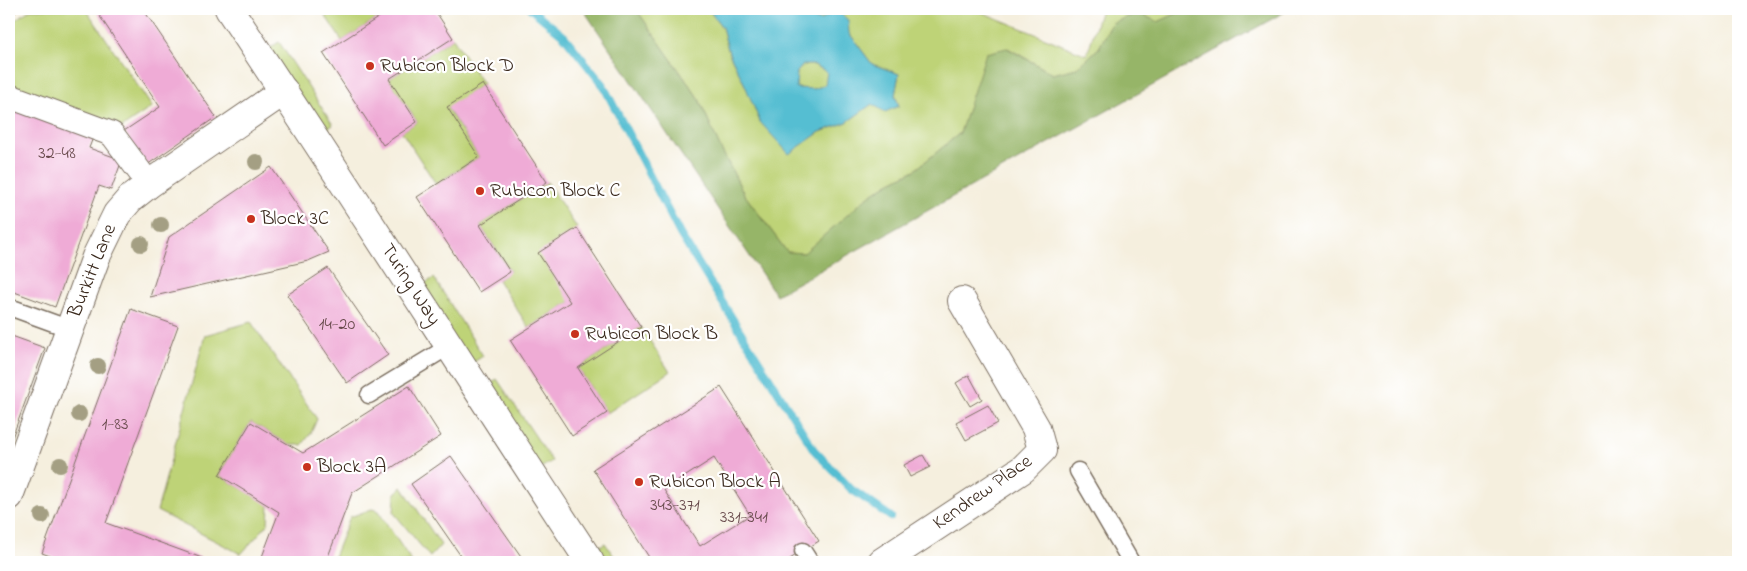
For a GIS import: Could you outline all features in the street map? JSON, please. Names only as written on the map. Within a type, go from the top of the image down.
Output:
[{"type":"street","name":"Turing Way","points":[[229,9],[590,562]]},
{"type":"street","name":"Burkitt Lane","points":[[9,496],[96,257],[117,214],[130,199],[149,184],[284,91]]},
{"type":"street","points":[[9,96],[112,134],[149,184]]},
{"type":"street","name":"Kendrew Place","points":[[882,562],[1022,469],[1042,450],[1036,428],[962,301]]},
{"type":"lane","points":[[15,309],[70,329]]},
{"type":"lane","points":[[369,395],[448,346]]},
{"type":"lane","points":[[1078,471],[1131,562]]},
{"type":"green space","points":[[31,9],[86,9],[152,107],[121,128],[9,86],[9,24]]},
{"type":"green space","points":[[321,9],[385,9],[387,12],[342,41]]},
{"type":"green space","points":[[583,9],[636,9],[699,99],[719,145],[744,194],[787,252],[804,253],[870,195],[915,170],[960,133],[986,53],[1007,48],[1053,74],[1077,68],[1099,48],[1112,23],[1138,13],[1158,22],[1180,12],[1180,9],[1290,9],[776,295]]},
{"type":"green space","points":[[636,9],[708,9],[722,27],[729,53],[745,85],[789,153],[820,132],[847,122],[872,104],[899,106],[895,95],[899,74],[872,64],[849,33],[821,20],[805,17],[793,9],[974,9],[1087,55],[1101,9],[1180,9],[1180,12],[1158,22],[1138,13],[1112,23],[1099,48],[1077,68],[1053,74],[1008,48],[967,114],[960,133],[915,170],[870,195],[805,253],[787,252],[744,194],[719,145],[699,99]]},
{"type":"green space","points":[[453,38],[483,84],[447,108],[479,157],[436,184],[402,132],[417,122],[389,79]]},
{"type":"green space","points":[[279,42],[333,125],[319,134],[264,52]]},
{"type":"green space","points":[[803,65],[815,65],[827,72],[825,85],[814,89],[796,88],[797,72]]},
{"type":"green space","points":[[547,182],[577,228],[570,302],[529,328],[498,280],[510,271],[480,225]]},
{"type":"green space","points":[[434,278],[483,356],[469,365],[419,287]]},
{"type":"green space","points":[[251,322],[317,419],[311,433],[302,445],[289,445],[251,422],[219,475],[269,505],[268,524],[241,554],[157,511],[205,335]]},
{"type":"green space","points":[[641,327],[670,372],[607,413],[578,368]]},
{"type":"green space","points":[[497,379],[552,461],[539,469],[484,388]]},
{"type":"green space","points":[[402,487],[441,545],[430,557],[394,513],[395,493]]},
{"type":"green space","points":[[372,509],[378,511],[412,562],[332,562],[350,517]]},
{"type":"green space","points":[[605,543],[618,562],[599,562],[592,551]]},
{"type":"water","points":[[708,9],[793,9],[805,17],[821,20],[836,10],[848,20],[849,33],[872,64],[899,74],[895,95],[899,106],[885,112],[872,104],[847,122],[820,132],[789,154],[760,122],[729,53],[722,27]],"holes":[[[803,65],[815,65],[827,72],[825,85],[814,89],[796,88],[797,72]]]},
{"type":"building","points":[[9,9],[20,9],[9,17]]},
{"type":"building","points":[[95,9],[143,9],[216,117],[147,165],[124,131],[160,107]]},
{"type":"building","name":"Rubicon Block D","points":[[385,9],[434,9],[453,38],[389,79],[417,122],[383,145],[323,53],[387,12]]},
{"type":"building","name":"Rubicon Block C","points":[[483,84],[547,182],[480,225],[510,272],[479,292],[417,197],[479,157],[447,107]]},
{"type":"building","points":[[9,103],[94,135],[89,148],[122,160],[111,190],[99,186],[55,307],[9,290]]},
{"type":"building","name":"Block 3C","points":[[271,167],[329,252],[308,261],[150,297],[169,237]]},
{"type":"building","name":"Rubicon Block B","points":[[577,228],[641,327],[578,368],[607,413],[572,436],[510,340],[570,302],[538,253]]},
{"type":"building","points":[[328,268],[388,355],[347,383],[287,295]]},
{"type":"building","points":[[131,309],[178,326],[106,523],[213,562],[66,562],[42,553]]},
{"type":"building","points":[[9,335],[45,348],[9,446]]},
{"type":"building","points":[[969,375],[982,399],[970,406],[956,383]]},
{"type":"building","name":"Block 3A","points":[[409,386],[441,436],[352,493],[326,562],[260,562],[279,512],[219,475],[251,422],[303,453]]},
{"type":"building","name":"Rubicon Block A","points":[[721,387],[819,541],[785,562],[652,562],[593,469]],"holes":[[[714,458],[750,515],[700,546],[664,490]]]},
{"type":"building","points":[[988,405],[998,423],[966,440],[956,422]]},
{"type":"building","points":[[923,455],[930,467],[910,477],[904,465]]},
{"type":"building","points":[[451,456],[525,562],[465,562],[411,484]]},
{"type":"waterway","points":[[531,9],[564,36],[603,85],[680,234],[814,450],[851,489],[891,517]]},
{"type":"place","name":"Rubicon Block D","points":[[370,66]]},
{"type":"place","name":"Rubicon Block C","points":[[480,191]]},
{"type":"place","name":"Block 3C","points":[[251,219]]},
{"type":"place","name":"Rubicon Block B","points":[[575,334]]},
{"type":"place","name":"Block 3A","points":[[307,467]]},
{"type":"place","name":"Rubicon Block A","points":[[639,482]]}]
